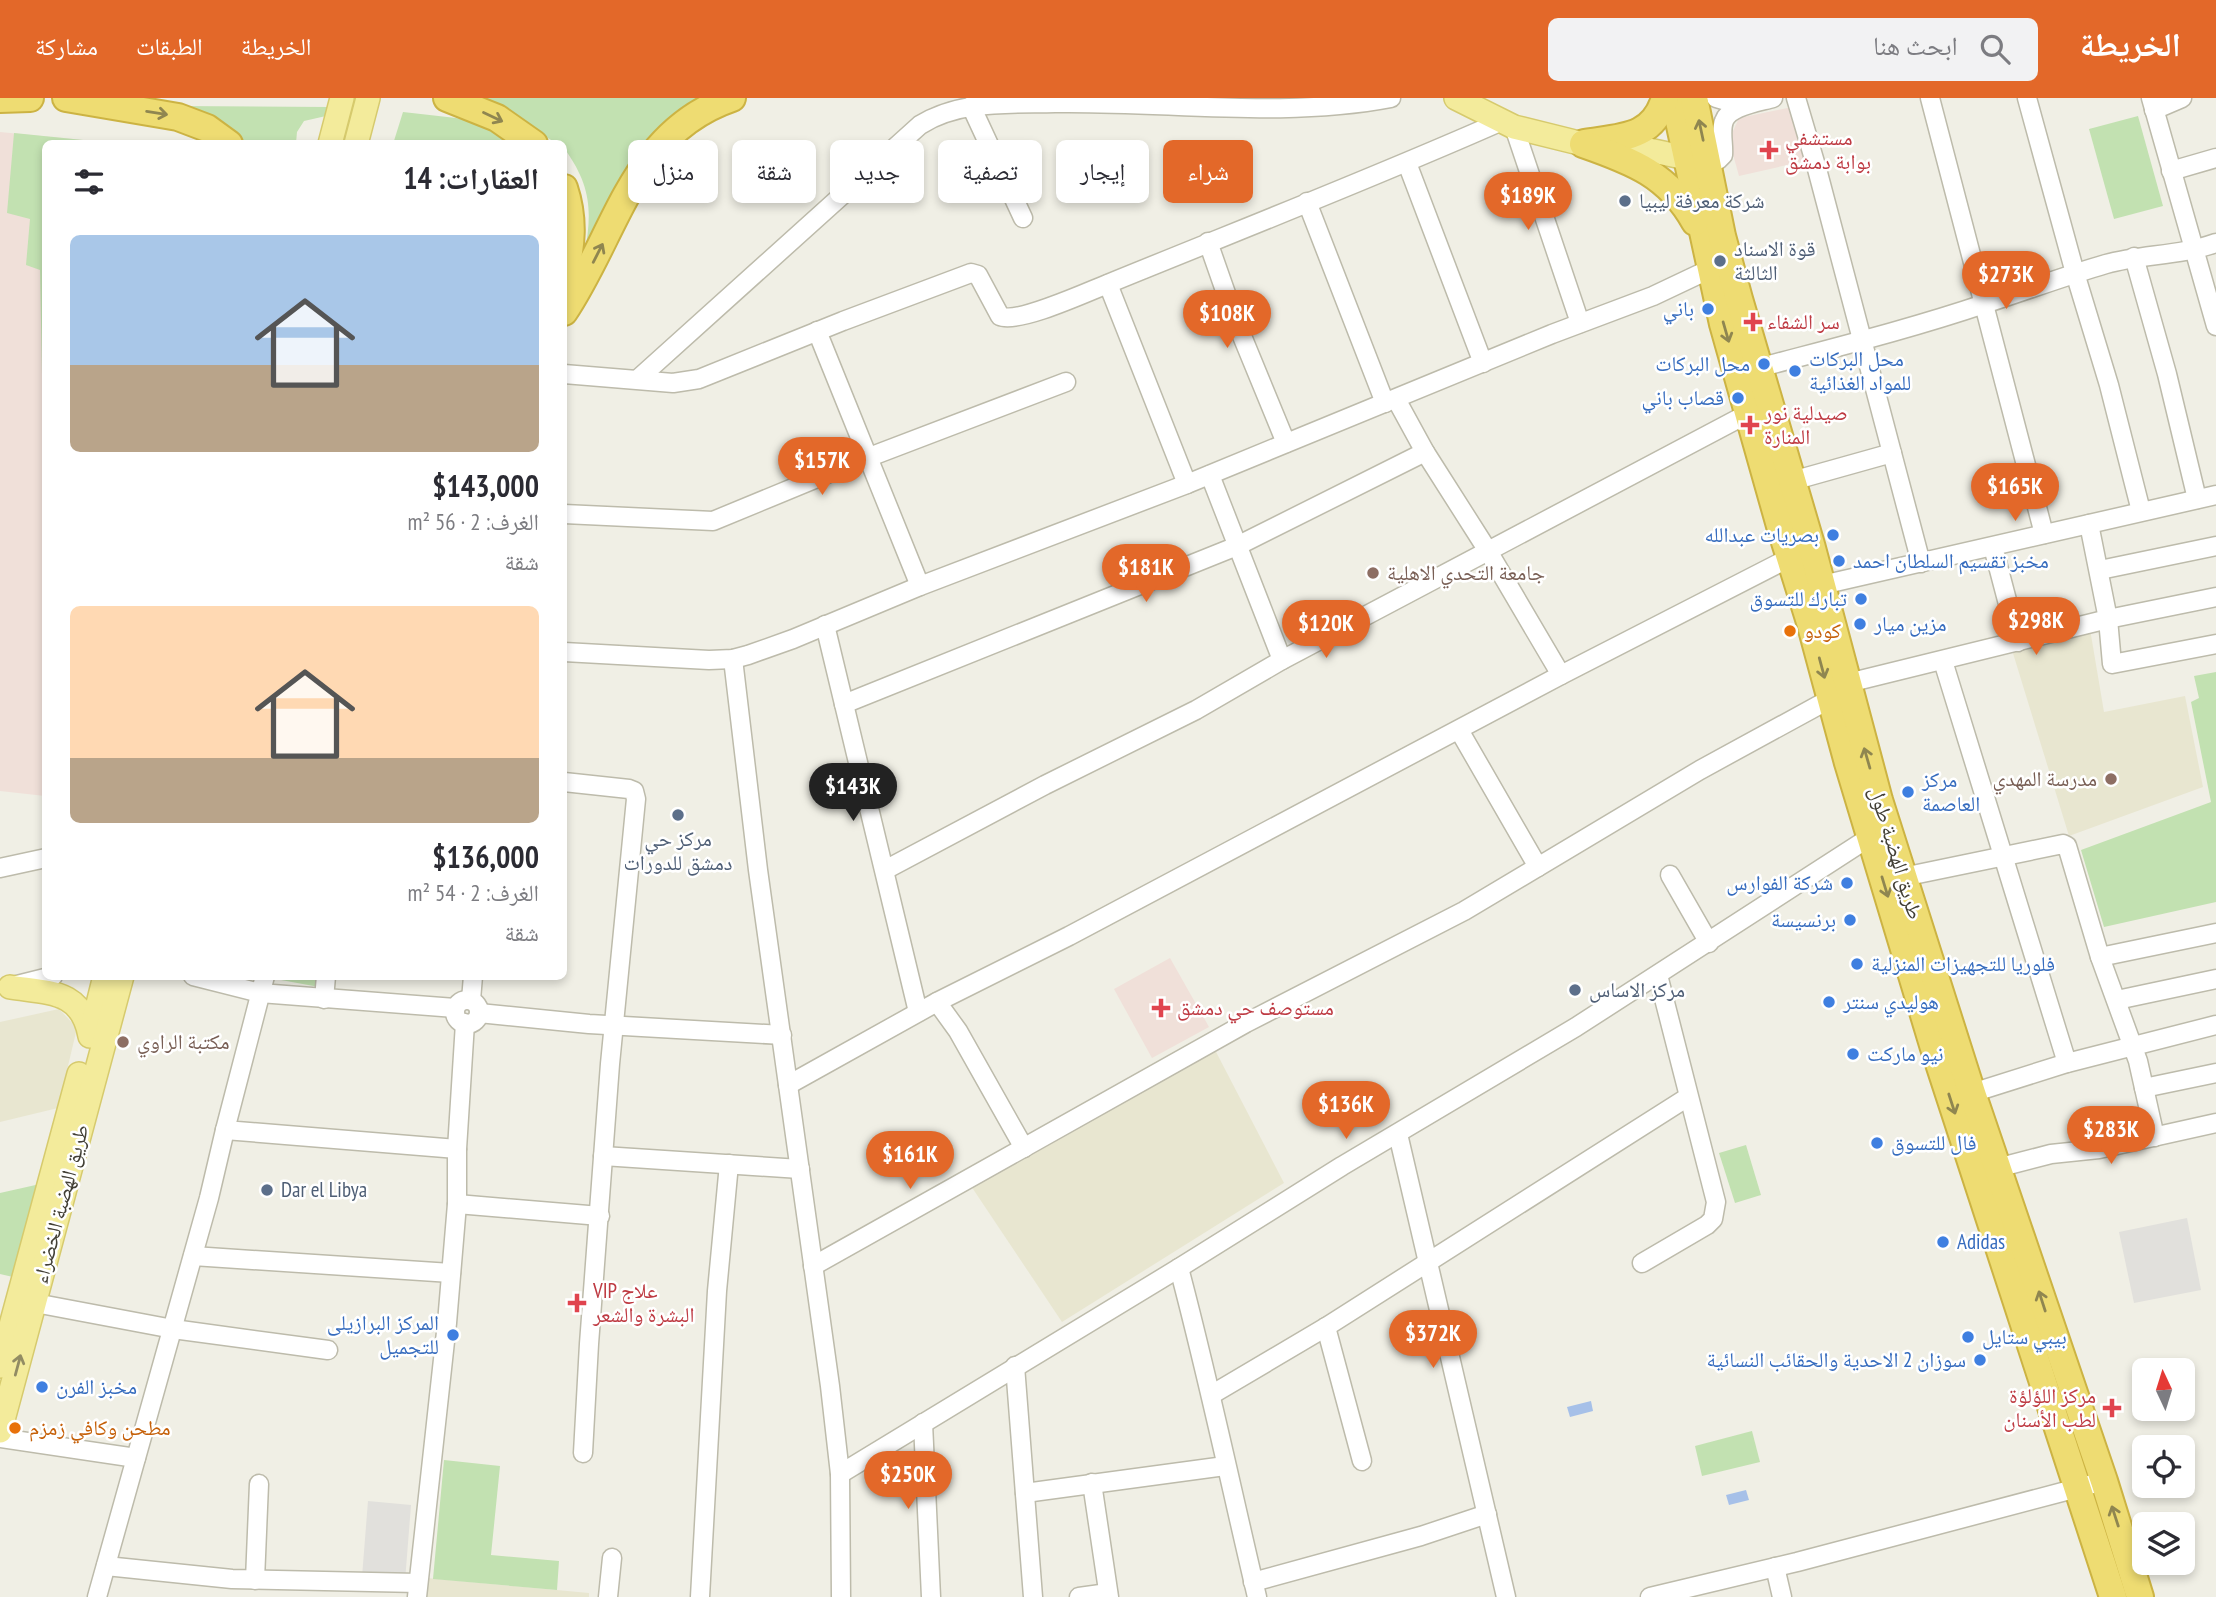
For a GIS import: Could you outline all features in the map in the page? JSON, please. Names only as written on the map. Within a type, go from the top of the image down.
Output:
[{"type":"highway","points":[[0,99],[30,98]]},
{"type":"highway","points":[[66,98],[178,117],[207,128],[224,140]]},
{"type":"highway","points":[[447,98],[497,118],[528,140]]},
{"type":"highway","points":[[567,308],[582,285],[641,169],[660,144],[681,124],[732,98]]},
{"type":"highway","points":[[1583,144],[1641,132],[1660,114],[1665,98]]},
{"type":"highway","name":"طريق الهضبة طول","points":[[1675,98],[1722,236],[1791,481],[1801,552],[1822,586],[1839,691],[1870,838],[1987,1214],[2113,1597]]},
{"type":"highway","name":"طريق الهضبة طول","points":[[1694,98],[1703,237],[1723,324],[1749,414],[1801,552],[1839,691],[1875,787],[1972,1093],[2104,1481],[2140,1597]]},
{"type":"highway","points":[[1583,144],[1622,157],[1647,170],[1668,186],[1685,205],[1703,237]]},
{"type":"highway","points":[[567,198],[571,239],[567,260]]},
{"type":"main road","points":[[331,140],[342,98]]},
{"type":"main road","points":[[358,135],[368,98]]},
{"type":"main road","points":[[1456,98],[1508,124],[1583,144],[1644,149],[1697,161]]},
{"type":"main road","name":"طريق الهضبة الخضراء","points":[[0,1366],[104,980]]},
{"type":"main road","name":"طريق الهضبة الخضراء","points":[[0,1431],[121,980]]},
{"type":"main road","points":[[5,988],[66,998],[81,1011],[90,1036]]},
{"type":"street","points":[[638,379],[920,125],[942,113],[971,106],[1094,103],[1272,108],[1391,98]]},
{"type":"street","points":[[1716,98],[1736,102],[1769,99]]},
{"type":"street","points":[[1796,98],[1921,563]]},
{"type":"street","points":[[1930,98],[2045,534]]},
{"type":"street","points":[[2027,98],[2109,385],[2141,511]]},
{"type":"street","points":[[2182,98],[2152,104],[2216,326]]},
{"type":"street","points":[[1697,161],[1718,160],[1723,155],[1725,118],[1731,113],[1769,99]]},
{"type":"street","points":[[971,106],[1023,218]]},
{"type":"street","points":[[567,374],[673,383],[699,379],[971,273],[978,275],[1000,316],[1007,319],[1030,313],[1508,124],[1580,323]]},
{"type":"street","points":[[2171,172],[2216,158]]},
{"type":"street","points":[[1407,163],[1483,363]]},
{"type":"street","points":[[1307,202],[1391,401],[1488,551],[1561,675]]},
{"type":"street","points":[[1208,242],[1235,319],[1286,443]]},
{"type":"street","points":[[1758,368],[1984,304],[2075,273],[2134,257],[2194,251],[2216,243]]},
{"type":"street","points":[[2134,257],[2167,374],[2197,499]]},
{"type":"street","points":[[567,652],[733,659],[784,643],[920,586],[1210,475],[1580,323],[1653,296],[1710,269]]},
{"type":"street","points":[[1108,284],[1187,484]]},
{"type":"street","points":[[817,331],[920,586]]},
{"type":"street","points":[[567,514],[713,521],[1066,382]]},
{"type":"street","points":[[885,870],[1196,709],[1282,660],[1749,414]]},
{"type":"street","points":[[844,704],[1237,546],[1425,452]]},
{"type":"street","points":[[1791,481],[1892,453]]},
{"type":"street","points":[[1210,475],[1282,660]]},
{"type":"street","points":[[1822,586],[2216,495]]},
{"type":"street","points":[[2089,524],[2109,619],[2112,664],[2216,644]]},
{"type":"street","points":[[2100,570],[2216,546]]},
{"type":"street","points":[[1993,547],[2018,642]]},
{"type":"street","points":[[788,1085],[937,1002],[1069,936],[1561,675],[1801,552]]},
{"type":"street","points":[[813,1266],[1252,1020],[1464,911],[1700,770],[1839,691],[2109,619],[2216,597]]},
{"type":"street","points":[[825,625],[918,1012]]},
{"type":"street","points":[[733,659],[758,870],[840,1474],[841,1597]]},
{"type":"street","points":[[1944,661],[2029,947],[2067,1063]]},
{"type":"street","points":[[1459,730],[1538,867]]},
{"type":"street","points":[[567,782],[624,788],[632,790],[635,796],[613,1025],[583,1453]]},
{"type":"street","points":[[840,1474],[1179,1268],[1331,1172],[1658,975],[1870,838]]},
{"type":"street","points":[[1903,877],[2063,844],[2067,846],[2100,957],[2138,1061],[2155,1137]]},
{"type":"street","points":[[0,869],[42,859]]},
{"type":"street","points":[[1670,875],[1709,943]]},
{"type":"street","points":[[2100,957],[2216,933]]},
{"type":"street","points":[[1642,1263],[1707,1225],[1715,1213],[1716,1202],[1658,975]]},
{"type":"street","points":[[5,988],[42,979]]},
{"type":"street","points":[[2117,1000],[2216,979]]},
{"type":"street","points":[[224,980],[263,985],[324,999],[613,1025],[782,1035]]},
{"type":"street","points":[[324,999],[326,980]]},
{"type":"street","points":[[106,1566],[255,1580],[417,1590],[451,1273],[457,1204],[457,1149],[472,980]]},
{"type":"street","points":[[97,1597],[193,1256],[263,985]]},
{"type":"street","points":[[937,1002],[958,1031],[1024,1148]]},
{"type":"street","points":[[1972,1093],[2067,1063],[2216,1025]]},
{"type":"street","points":[[2144,1088],[2216,1073]]},
{"type":"street","points":[[1211,1395],[1326,1327],[1688,1097]]},
{"type":"street","points":[[1997,1168],[2050,1154],[2099,1149],[2216,1123]]},
{"type":"street","points":[[225,1130],[457,1149]]},
{"type":"street","points":[[1398,1134],[1506,1597]]},
{"type":"street","points":[[603,1156],[800,1169]]},
{"type":"street","points":[[701,1597],[717,1291],[729,1164]]},
{"type":"street","points":[[457,1204],[600,1216]]},
{"type":"street","points":[[193,1256],[451,1273]]},
{"type":"street","points":[[1179,1268],[1255,1589],[1487,1514]]},
{"type":"street","points":[[35,1303],[173,1329],[328,1350]]},
{"type":"street","points":[[1326,1327],[1362,1461]]},
{"type":"street","points":[[1015,1366],[1033,1597]]},
{"type":"street","points":[[923,1423],[931,1597]]},
{"type":"street","points":[[0,1437],[136,1458]]},
{"type":"street","points":[[1025,1493],[1225,1466]]},
{"type":"street","points":[[1650,1597],[2104,1481]]},
{"type":"street","points":[[1079,1597],[1109,1595],[1092,1483]]},
{"type":"street","points":[[255,1580],[259,1484]]},
{"type":"street","points":[[608,1597],[612,1558]]},
{"type":"street","points":[[1774,1567],[1782,1597]]},
{"type":"shaded area","name":"مستشفي بوابة دمشق","points":[[1792,107],[1809,160],[1739,176],[1729,140],[1739,118]]},
{"type":"shaded area","points":[[0,132],[82,140],[42,140],[42,796],[0,791]]},
{"type":"shaded area","points":[[2090,629],[2104,712],[2185,696],[2203,787],[2069,836],[2012,650]]},
{"type":"shaded area","name":"مستوصف حي دمشق","points":[[1170,958],[1209,1027],[1152,1058],[1114,989]]},
{"type":"shaded area","points":[[59,1009],[77,1028],[58,1108],[0,1122],[0,1022]]},
{"type":"shaded area","points":[[1214,1048],[1284,1183],[1062,1322],[971,1186]]},
{"type":"shaded area","points":[[2187,1218],[2201,1290],[2134,1303],[2119,1232]]},
{"type":"shaded area","points":[[368,1501],[411,1505],[405,1581],[362,1577]]},
{"type":"shaded area","points":[[427,1578],[589,1593],[589,1597],[425,1597]]},
{"type":"green space","points":[[482,98],[702,98],[690,103],[667,122],[657,140],[628,140],[628,189],[582,269],[589,220],[588,206],[582,178],[567,153],[567,140],[551,140]]},
{"type":"green space","points":[[176,106],[329,107],[326,116],[304,121],[297,132],[296,140],[240,140]]},
{"type":"green space","points":[[403,112],[456,118],[490,126],[513,140],[394,140]]},
{"type":"green space","points":[[2138,116],[2163,206],[2114,219],[2089,129]]},
{"type":"green space","points":[[14,133],[83,140],[42,140],[42,375],[40,270],[26,265],[30,219],[7,213]]},
{"type":"green space","points":[[2216,672],[2216,902],[2104,927],[2081,850],[2211,802],[2191,702],[2199,698],[2194,676]]},
{"type":"green space","points":[[281,980],[320,980],[319,987]]},
{"type":"green space","points":[[1746,1145],[1761,1195],[1735,1203],[1719,1153]]},
{"type":"green space","points":[[40,1184],[13,1277],[0,1274],[0,1193]]},
{"type":"green space","points":[[1752,1431],[1760,1462],[1702,1476],[1695,1446]]},
{"type":"green space","points":[[444,1460],[500,1466],[491,1555],[559,1561],[557,1590],[433,1579]]},
{"type":"water","points":[[1591,1401],[1593,1411],[1570,1417],[1567,1407]]},
{"type":"water","points":[[1746,1490],[1749,1500],[1729,1505],[1726,1495]]},
{"type":"place","name":"مستشفي بوابة دمشق","points":[[1769,150]]},
{"type":"place","name":"شركة معرفة ليبيا","points":[[1625,201]]},
{"type":"place","name":"قوة الاسناد الثالثة","points":[[1720,261]]},
{"type":"place","name":"باني","points":[[1708,309]]},
{"type":"place","name":"سر الشفاء","points":[[1753,322]]},
{"type":"place","name":"محل البركات","points":[[1764,364]]},
{"type":"place","name":"محل البركات للمواد الغذائية","points":[[1795,371]]},
{"type":"place","name":"قصاب باني","points":[[1738,398]]},
{"type":"place","name":"صيدلية نور المنارة","points":[[1750,425]]},
{"type":"place","name":"بصريات عبدالله","points":[[1833,535]]},
{"type":"place","name":"مخبز تقسيم السلطان احمد","points":[[1839,561]]},
{"type":"place","name":"جامعة التحدي الاهلية","points":[[1373,573]]},
{"type":"place","name":"تبارك للتسوق","points":[[1861,599]]},
{"type":"place","name":"مزين ميار","points":[[1860,624]]},
{"type":"place","name":"كودو","points":[[1790,631]]},
{"type":"place","name":"مدرسة المهدي","points":[[2111,779]]},
{"type":"place","name":"مركز العاصمة","points":[[1908,792]]},
{"type":"place","name":"مركز حي دمشق للدورات","points":[[678,815]]},
{"type":"place","name":"شركة الفوارس","points":[[1847,883]]},
{"type":"place","name":"برنسيسة","points":[[1850,920]]},
{"type":"place","name":"فلوريا للتجهيزات المنزلية","points":[[1857,964]]},
{"type":"place","name":"مركز الاساس","points":[[1575,990]]},
{"type":"place","name":"هوليدي سنتر","points":[[1829,1002]]},
{"type":"place","name":"مستوصف حي دمشق","points":[[1161,1008]]},
{"type":"place","name":"مكتبة الراوي","points":[[123,1042]]},
{"type":"place","name":"نيو ماركت","points":[[1853,1054]]},
{"type":"place","name":"فال للتسوق","points":[[1877,1143]]},
{"type":"place","name":"Dar el Libya","points":[[267,1190]]},
{"type":"place","name":"Adidas","points":[[1943,1242]]},
{"type":"place","name":"VIP علاج البشرة والشعر","points":[[577,1303]]},
{"type":"place","name":"المركز البرازيلى للتجميل","points":[[453,1335]]},
{"type":"place","name":"بيبي ستايل","points":[[1968,1337]]},
{"type":"place","name":"سوزان 2 الاحدية والحقائب النسائية","points":[[1980,1360]]},
{"type":"place","name":"مخبز الفرن","points":[[42,1387]]},
{"type":"place","name":"مركز اللؤلؤة لطب الأسنان","points":[[2112,1408]]},
{"type":"place","name":"مطحن وكافي زمزم","points":[[15,1428]]}]
